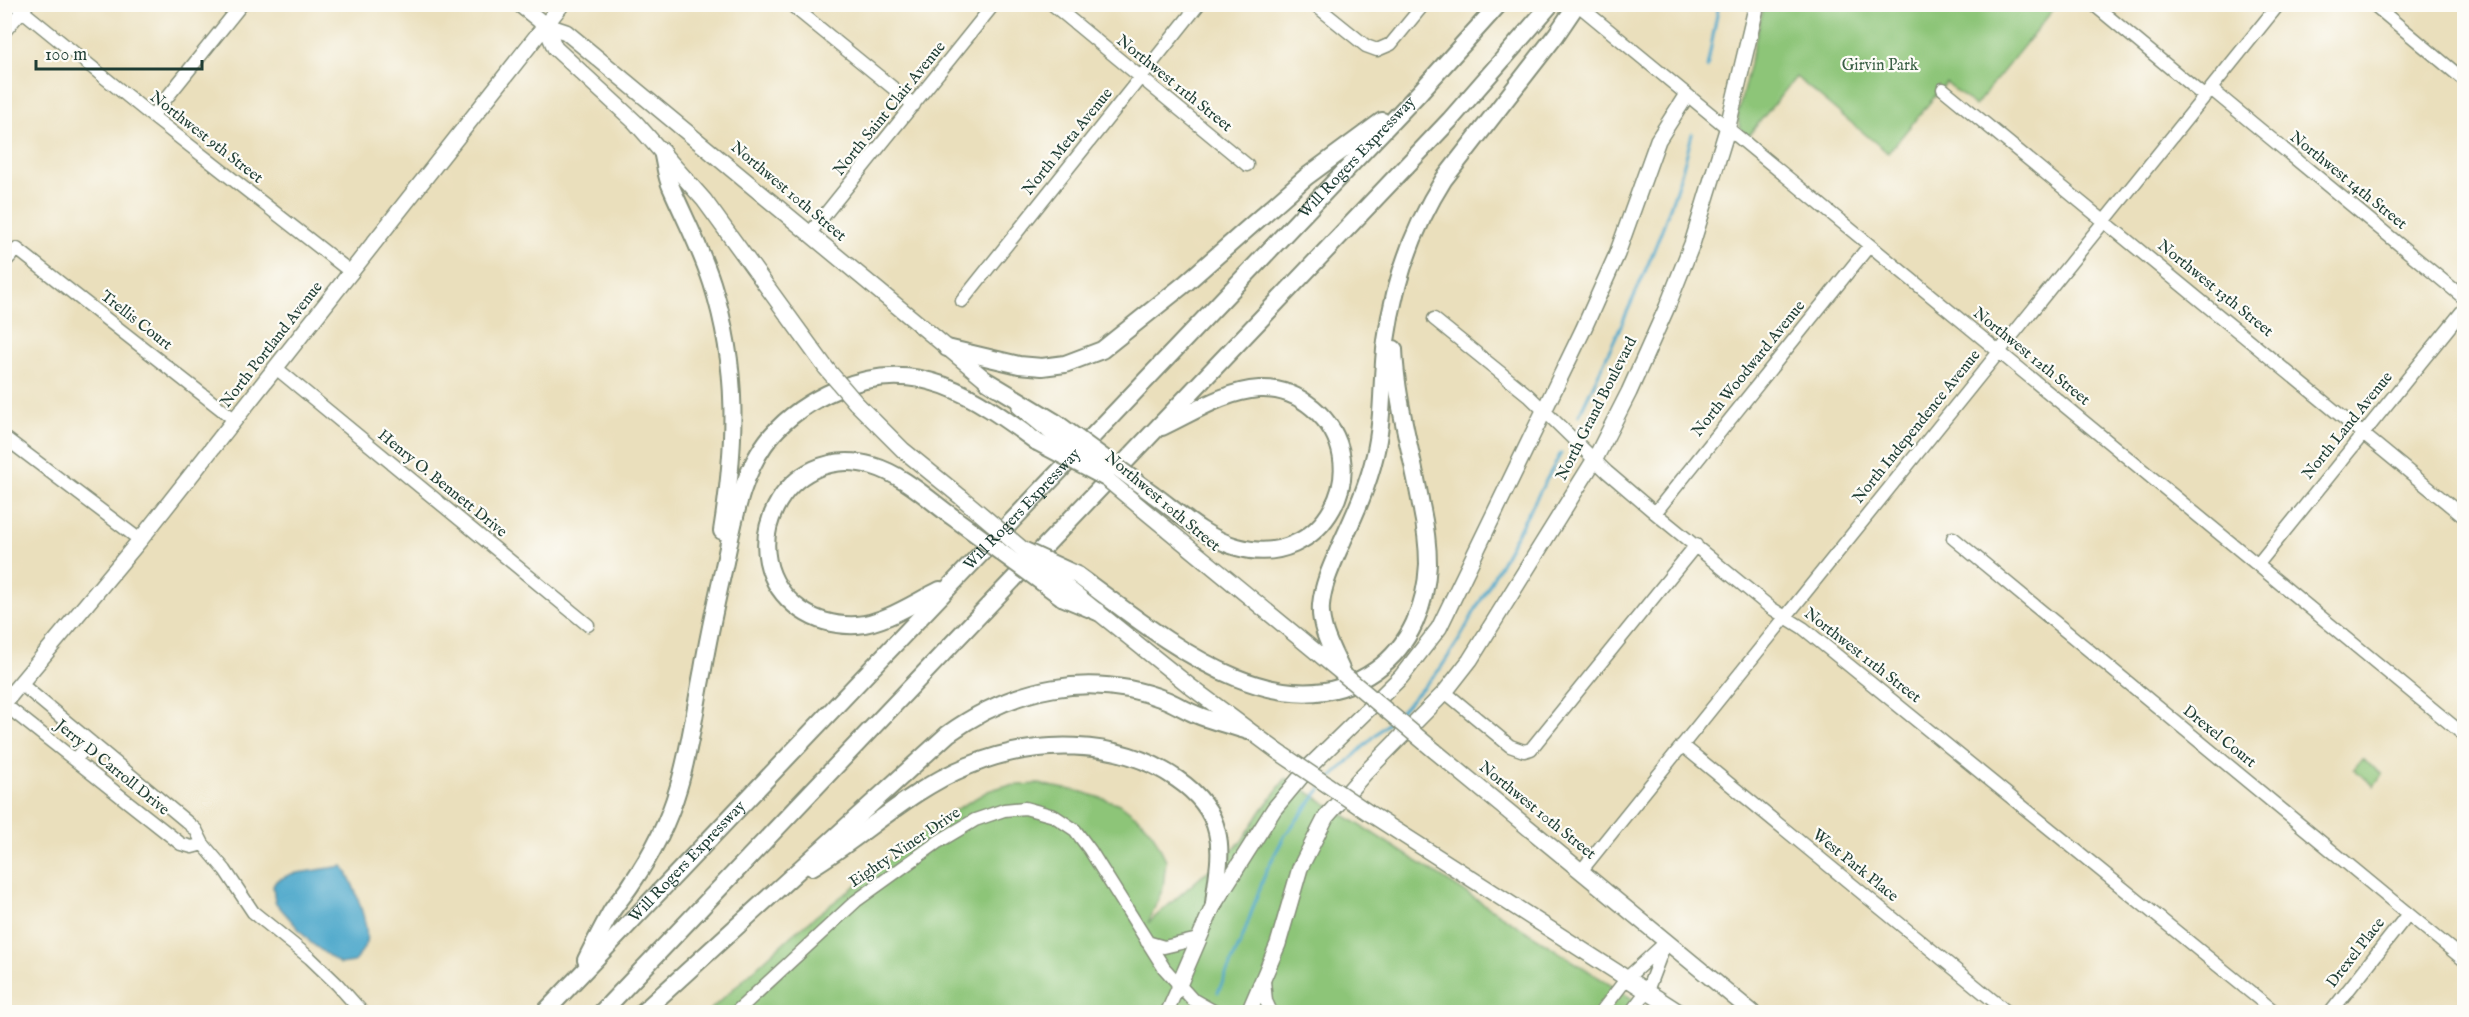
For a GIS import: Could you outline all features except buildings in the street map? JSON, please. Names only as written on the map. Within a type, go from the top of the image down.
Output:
[{"type":"highway","name":"Will Rogers Expressway","points":[[545,1012],[1419,93],[1499,4]]},
{"type":"highway","points":[[602,1012],[1450,120],[1551,4]]},
{"type":"highway","points":[[1342,674],[1329,657],[1321,608],[1323,591],[1360,503],[1375,454],[1380,424],[1386,342],[1393,303],[1410,244],[1430,201],[1444,178],[1556,35],[1577,4]]},
{"type":"highway","points":[[947,348],[1019,365],[1042,367],[1075,361],[1102,350],[1186,283],[1306,177],[1419,93]]},
{"type":"highway","points":[[662,151],[670,185],[687,219],[712,284],[730,366],[733,451],[707,647]]},
{"type":"highway","points":[[952,584],[872,622],[857,625],[838,624],[808,614],[793,604],[773,577],[766,550],[770,518],[788,488],[813,469],[843,462],[874,466],[892,474],[950,514],[1069,587],[1182,650],[1244,681],[1287,692],[1319,692],[1337,689],[1368,676],[1383,665],[1402,644],[1418,617],[1426,587],[1428,562],[1424,524],[1395,366],[1393,303]]},
{"type":"highway","points":[[575,980],[612,911],[655,845],[670,813],[686,761],[729,543],[747,478],[770,437],[787,419],[806,406],[852,383],[897,378],[919,380],[941,384],[1046,431],[1153,494],[1203,531],[1239,548],[1265,551],[1293,544],[1317,530],[1334,507],[1342,478],[1340,450],[1329,425],[1309,404],[1286,393],[1258,389],[1232,394],[1154,432]]},
{"type":"highway","points":[[987,381],[1106,478]]},
{"type":"highway","points":[[1025,551],[1098,612]]},
{"type":"highway","points":[[643,1012],[948,734],[989,707],[1014,697],[1064,687],[1113,686],[1166,700],[1196,715],[1248,730]]},
{"type":"highway","points":[[783,884],[837,852],[909,798],[943,778],[1001,755],[1035,748],[1064,746],[1123,753],[1147,762],[1169,773],[1201,800],[1212,816],[1220,851],[1214,904]]},
{"type":"main road","name":"Northwest 10th Street","points":[[519,4],[545,25],[566,32],[987,381]]},
{"type":"main road","name":"North Portland Avenue","points":[[4,704],[140,540],[562,4]]},
{"type":"main road","name":"North Grand Boulevard","points":[[1249,1012],[1278,944],[1300,868],[1309,846],[1326,817],[1364,774],[1445,692],[1496,620],[1595,459],[1629,392],[1692,244],[1727,130],[1757,4]]},
{"type":"main road","name":"Northwest 10th Street","points":[[545,25],[555,48],[620,108],[662,151],[704,200],[826,368],[856,403],[903,450],[1025,551]]},
{"type":"main road","points":[[1179,985],[1214,904],[1274,809],[1310,766],[1401,677],[1439,628],[1617,254],[1658,140],[1690,99]]},
{"type":"main road","name":"Northwest 10th Street","points":[[1106,478],[1329,657]]},
{"type":"main road","points":[[1098,612],[1277,751],[1369,813],[1679,1012]]},
{"type":"main road","name":"Northwest 10th Street","points":[[1342,674],[1752,1012]]},
{"type":"street","points":[[152,116],[242,4]]},
{"type":"street","points":[[790,4],[914,105]]},
{"type":"street","name":"North Saint Clair Avenue","points":[[810,233],[994,4]]},
{"type":"street","name":"Northwest 11th Street","points":[[1052,4],[1247,165]]},
{"type":"street","name":"North Meta Avenue","points":[[962,301],[1199,4]]},
{"type":"street","points":[[1314,4],[1366,46],[1377,50],[1390,45],[1424,4]]},
{"type":"street","name":"Northwest 12th Street","points":[[1577,4],[1705,112],[2464,735]]},
{"type":"street","name":"Northwest 14th Street","points":[[2093,4],[2464,298]]},
{"type":"street","name":"North Independence Avenue","points":[[1581,871],[2279,4]]},
{"type":"street","points":[[2373,4],[2464,80]]},
{"type":"street","points":[[4,32],[21,7]]},
{"type":"street","name":"Northwest 9th Street","points":[[21,7],[152,116],[352,273]]},
{"type":"street","name":"Northwest 13th Street","points":[[1943,89],[2464,517]]},
{"type":"street","name":"North Woodward Avenue","points":[[1655,513],[1869,246]]},
{"type":"street","name":"Trellis Court","points":[[4,263],[17,249],[235,420]]},
{"type":"street","name":"North Land Avenue","points":[[2258,564],[2464,309]]},
{"type":"street","name":"Northwest 11th Street","points":[[1434,320],[1544,411],[1655,513],[1771,609],[1803,627],[2275,1012]]},
{"type":"street","name":"Henry O. Bennett Drive","points":[[276,368],[588,625]]},
{"type":"street","points":[[4,437],[140,540]]},
{"type":"street","name":"Drexel Court","points":[[1953,538],[2464,960]]},
{"type":"street","points":[[1445,692],[1510,746],[1524,751],[1528,750],[1539,740],[1696,545]]},
{"type":"street","name":"Jerry D Carroll Drive","points":[[21,684],[196,830],[203,844],[225,870],[253,912],[310,958],[362,1012]]},
{"type":"street","name":"Jerry D Carroll Drive","points":[[4,704],[181,844],[192,847],[203,844]]},
{"type":"street","points":[[75,760],[91,742]]},
{"type":"street","name":"West Park Place","points":[[1682,745],[2007,1012]]},
{"type":"street","points":[[132,806],[146,787]]},
{"type":"street","name":"Eighty Niner Drive","points":[[736,1012],[856,901],[956,830],[975,820],[1004,810],[1025,808],[1044,812],[1069,825],[1090,850],[1164,968],[1192,999],[1215,1012]]},
{"type":"street","name":"Drexel Place","points":[[2331,1012],[2408,914]]},
{"type":"street","points":[[1147,942],[1164,947],[1198,939]]},
{"type":"street","points":[[1601,1012],[1627,978],[1666,942]]},
{"type":"street","points":[[1631,1012],[1647,991],[1666,942]]},
{"type":"street","points":[[1263,981],[1266,1001],[1271,1012]]},
{"type":"street","points":[[1167,1012],[1179,985]]},
{"type":"green space","name":"Girvin Park","points":[[1764,5],[2057,5],[1975,106],[1946,83],[1888,153],[1796,77],[1748,136],[1743,132],[1738,113]]},
{"type":"green space","points":[[2362,759],[2382,774],[2374,786],[2354,769]]},
{"type":"green space","points":[[1286,778],[1653,1012],[708,1012],[794,933],[948,814],[988,791],[1004,786],[1039,784],[1082,792],[1120,804],[1142,821],[1153,834],[1166,860],[1163,888],[1148,923],[1242,841]]},
{"type":"water","points":[[343,866],[359,903],[367,935],[364,947],[354,962],[340,964],[311,943],[275,902],[273,886],[276,881],[291,874]]},
{"type":"waterway","points":[[1707,68],[1719,4]]},
{"type":"waterway","points":[[1579,415],[1643,277],[1670,207],[1692,134]]},
{"type":"waterway","points":[[1398,714],[1440,669],[1459,640],[1561,453]]},
{"type":"waterway","points":[[1328,781],[1390,721]]},
{"type":"waterway","points":[[1218,992],[1242,939],[1266,871],[1285,835],[1322,788]]}]
